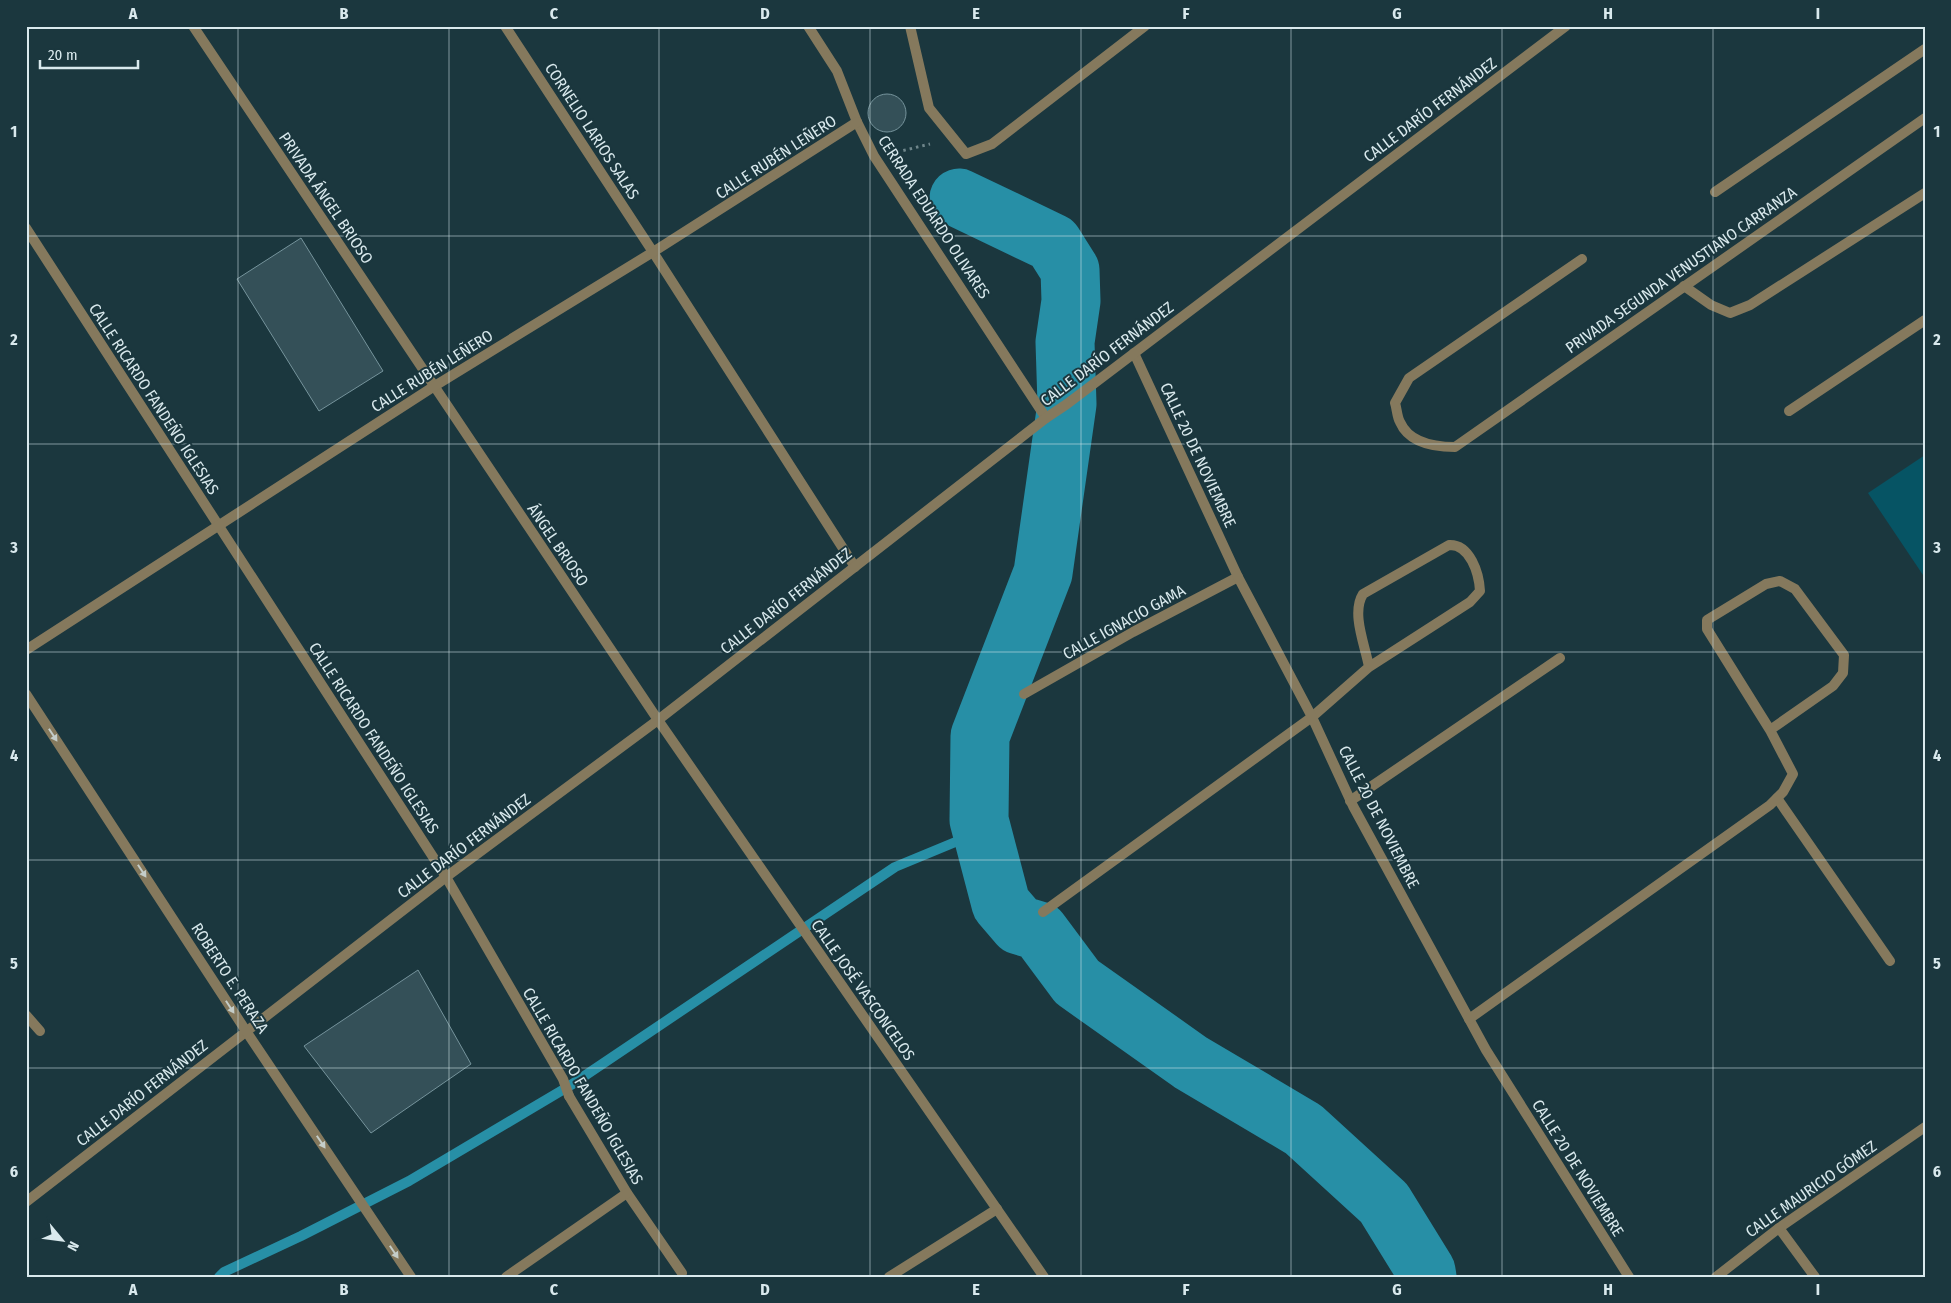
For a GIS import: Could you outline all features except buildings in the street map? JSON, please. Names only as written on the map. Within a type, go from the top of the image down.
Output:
[{"type":"street","name":"PRIVADA ÁNGEL BRIOSO","points":[[193,26],[433,387]]},
{"type":"street","name":"CORNELIO LARIOS SALAS","points":[[505,26],[653,252],[854,567]]},
{"type":"street","name":"CERRADA EDUARDO OLIVARES","points":[[808,26],[838,71],[857,122],[874,156],[1046,418]]},
{"type":"street","points":[[910,26],[928,108],[966,154],[992,144],[1145,26]]},
{"type":"street","name":"CALLE DARÍO FERNÁNDEZ","points":[[26,1202],[446,876],[658,720],[1046,418],[1113,370],[1566,26]]},
{"type":"street","points":[[1715,192],[1925,49]]},
{"type":"street","name":"PRIVADA SEGUNDA VENUSTIANO CARRANZA","points":[[1582,259],[1409,378],[1395,403],[1400,422],[1409,435],[1435,447],[1455,447],[1925,118]]},
{"type":"street","name":"CALLE RUBÉN LEÑERO","points":[[26,650],[433,387],[653,252],[857,122]]},
{"type":"street","points":[[1684,286],[1711,305],[1730,313],[1750,305],[1925,193]]},
{"type":"street","name":"CALLE RICARDO FANDEÑO IGLESIAS","points":[[26,228],[218,527],[446,876],[563,1080],[569,1096],[627,1192],[682,1273]]},
{"type":"street","points":[[1789,411],[1925,320]]},
{"type":"street","name":"CALLE 20 DE NOVIEMBRE","points":[[1134,353],[1238,577],[1312,717],[1350,801],[1486,1050],[1629,1277]]},
{"type":"street","name":"ÁNGEL BRIOSO","points":[[433,387],[658,720]]},
{"type":"street","points":[[1043,912],[1312,717],[1369,667],[1470,602],[1480,591],[1480,581],[1466,550],[1458,544],[1449,545],[1363,594],[1357,603],[1369,667]]},
{"type":"street","name":"CALLE IGNACIO GAMA","points":[[1024,694],[1133,632],[1238,577]]},
{"type":"street","points":[[1469,1019],[1777,798],[1793,774],[1770,730],[1707,630],[1707,620],[1766,584],[1780,581],[1795,589],[1844,654],[1842,673],[1833,686],[1770,730]]},
{"type":"street","points":[[1350,801],[1560,658]]},
{"type":"street","name":"ROBERTO E. PERAZA","points":[[26,694],[246,1031],[411,1277]]},
{"type":"street","name":"CALLE JOSÉ VASCONCELOS","points":[[658,720],[1044,1277]]},
{"type":"street","points":[[1777,798],[1890,960]]},
{"type":"street","points":[[26,1015],[40,1032]]},
{"type":"street","name":"CALLE MAURICIO GÓMEZ","points":[[1716,1277],[1779,1228],[1925,1127]]},
{"type":"street","points":[[506,1277],[627,1192]]},
{"type":"street","points":[[889,1277],[997,1209]]},
{"type":"street","points":[[1779,1228],[1815,1277]]},
{"type":"path","points":[[874,156],[912,149],[953,137]]},
{"type":"shaded area","points":[[1925,455],[1925,574],[1923,575],[1868,493]]},
{"type":"waterway","points":[[959,198],[1053,243],[1070,270],[1071,301],[1065,342],[1067,404],[1043,573],[980,736],[979,820],[1001,904],[1019,925],[1039,931],[1077,982],[1190,1062],[1303,1129],[1384,1203],[1426,1271],[1427,1277]]},
{"type":"waterway","points":[[219,1277],[224,1272],[301,1236],[409,1181],[571,1085],[895,867],[982,831]]}]
